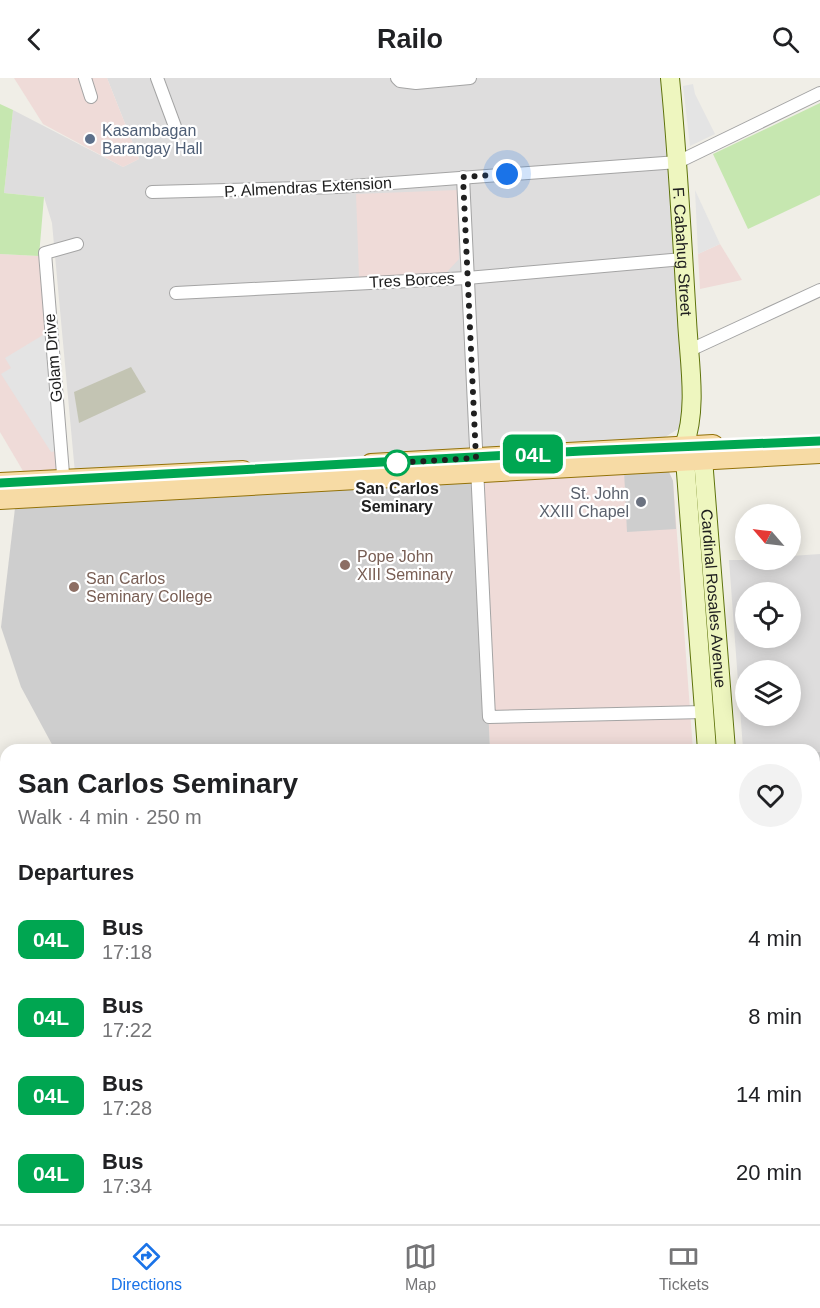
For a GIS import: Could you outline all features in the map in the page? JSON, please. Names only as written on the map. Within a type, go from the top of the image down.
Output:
[{"type":"main road","name":"F. Cabahug Street","points":[[670,78],[678,162],[693,453]]},
{"type":"main road","points":[[0,500],[64,488],[693,453],[820,441]]},
{"type":"main road","points":[[693,453],[820,453]]},
{"type":"main road","name":"Cardinal Rosales Avenue","points":[[693,453],[707,744]]},
{"type":"main road","name":"Cardinal Rosales Avenue","points":[[693,453],[725,744]]},
{"type":"main road","points":[[0,483],[64,488]]},
{"type":"street","points":[[85,78],[91,97]]},
{"type":"street","points":[[157,78],[177,132]]},
{"type":"street","points":[[398,78],[400,81],[416,83],[470,78]]},
{"type":"street","points":[[678,162],[820,93]]},
{"type":"street","name":"P. Almendras Extension","points":[[152,192],[338,187],[678,162]]},
{"type":"street","points":[[463,177],[489,717],[704,712]]},
{"type":"street","name":"Golam Drive","points":[[64,488],[45,253],[77,244]]},
{"type":"street","name":"Tres Borces","points":[[176,293],[467,278],[683,260]]},
{"type":"street","points":[[688,351],[820,291]]},
{"type":"shaded area","points":[[14,78],[107,78],[139,159],[123,167],[43,124]]},
{"type":"shaded area","points":[[107,78],[670,78],[686,424],[662,439],[75,473],[52,223],[44,197],[4,193],[13,110],[123,167],[139,159]]},
{"type":"shaded area","points":[[693,84],[695,94],[715,134],[690,146],[683,86]]},
{"type":"shaded area","points":[[457,190],[459,259],[446,273],[359,277],[356,194]]},
{"type":"shaded area","points":[[695,190],[720,244],[698,254]]},
{"type":"shaded area","points":[[720,244],[742,280],[700,289],[698,254]]},
{"type":"shaded area","points":[[0,254],[39,256],[45,296],[60,472],[26,476],[0,432]]},
{"type":"shaded area","points":[[48,332],[58,451],[51,452],[1,374],[11,368],[5,358]]},
{"type":"shaded area","points":[[131,367],[146,392],[79,423],[74,392]]},
{"type":"shaded area","points":[[661,468],[669,472],[673,481],[676,529],[627,532],[624,470]]},
{"type":"shaded area","points":[[669,472],[673,481],[693,744],[490,744],[478,478]]},
{"type":"shaded area","points":[[478,478],[490,744],[52,744],[21,687],[1,627],[15,508]]},
{"type":"shaded area","points":[[820,554],[820,744],[743,744],[741,726],[801,726],[801,660],[736,660],[736,648],[801,648],[801,582],[735,582],[735,641],[729,560],[735,560],[735,570],[801,570],[801,555]]},
{"type":"green space","points":[[820,103],[820,195],[748,229],[713,154]]},
{"type":"green space","points":[[0,104],[13,110],[4,193],[44,197],[39,256],[0,254]]},
{"type":"bus line","name":"04L","points":[[0,483],[288,469],[582,451],[820,441]]},
{"type":"place","name":"Kasambagan Barangay Hall","points":[[90,139]]},
{"type":"place","name":"San Carlos Seminary","points":[[397,463]]},
{"type":"place","name":"St. John XXIII Chapel","points":[[641,502]]},
{"type":"place","name":"Pope John XIII Seminary","points":[[345,565]]},
{"type":"place","name":"San Carlos Seminary College","points":[[74,587]]},
{"type":"route","points":[[397,463],[394,463],[476,458],[463,177],[507,174]]}]
